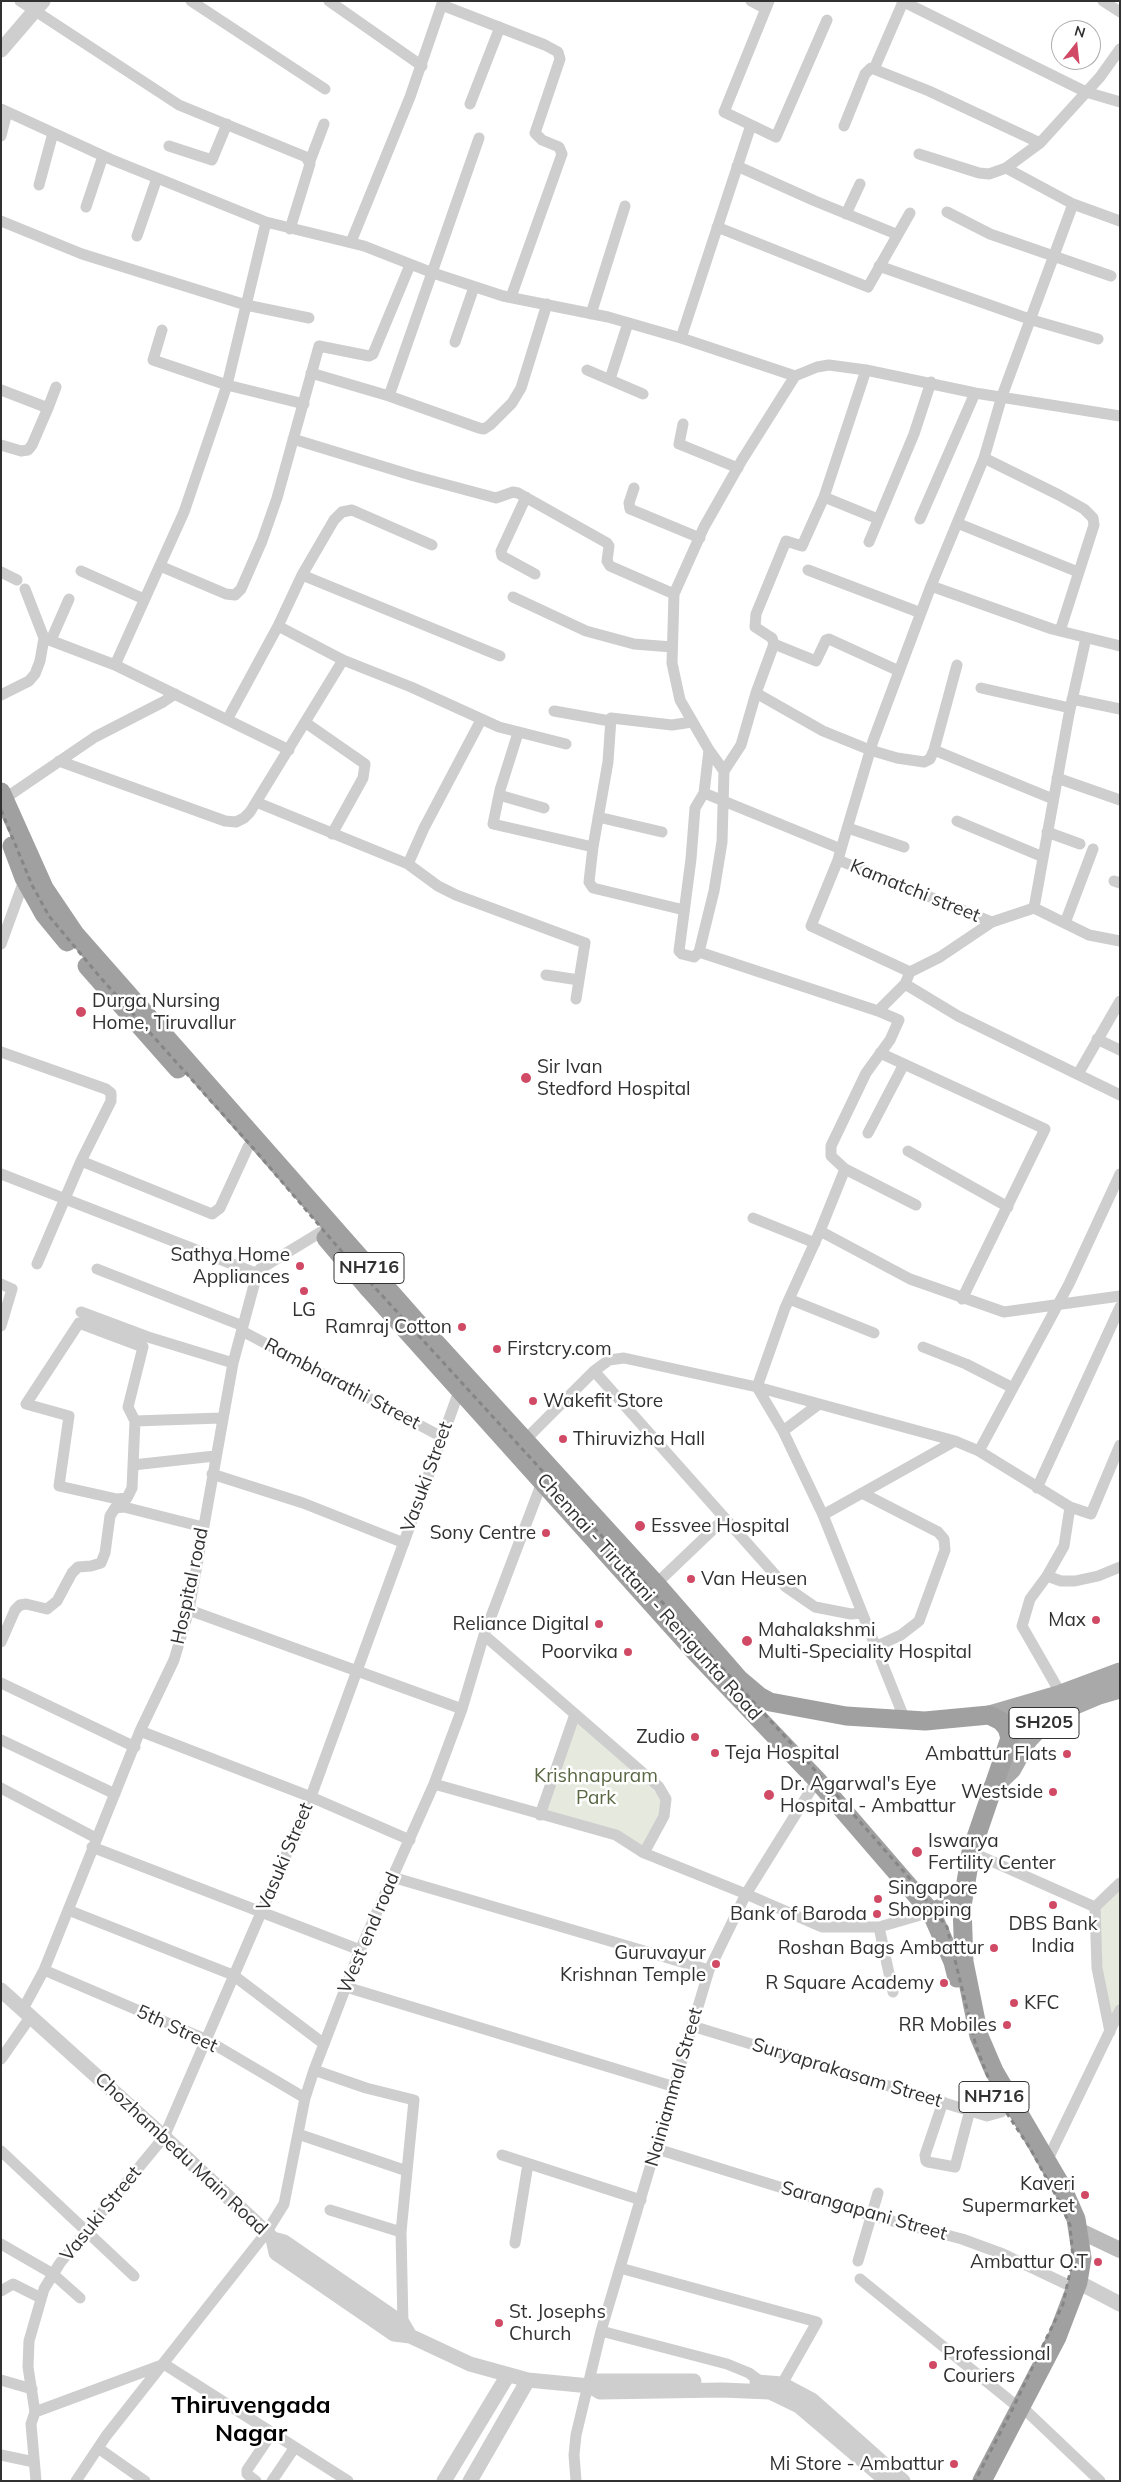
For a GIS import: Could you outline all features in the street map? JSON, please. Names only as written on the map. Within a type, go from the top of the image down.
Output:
[{"type":"highway","name":"Chennai - Tiruttani - Renigunta Road","points":[[2,796],[50,922],[111,995],[248,1146],[321,1232],[547,1474],[656,1584],[739,1679],[759,1696],[783,1704]]},
{"type":"highway","name":"Chennai - Tiruttani - Renigunta Road","points":[[1,822],[31,875],[44,888],[75,934],[415,1320],[464,1383],[525,1440],[547,1474],[696,1653],[817,1780],[931,1912],[953,1962],[970,2036],[978,2060],[1001,2112],[1032,2155],[1067,2225],[1072,2283]]},
{"type":"highway","points":[[779,1739],[773,1714],[775,1707],[783,1704]]},
{"type":"highway","name":"NH716","points":[[783,1704],[846,1716],[925,1721],[988,1715],[1001,1721],[1007,1728],[1010,1738],[971,1852],[963,1899]]},
{"type":"highway","name":"Chennai - Tiruttani - Renigunta Road","points":[[963,1899],[964,1962],[979,2036],[994,2071],[1047,2161],[1076,2219],[1082,2258],[1072,2283],[1056,2337],[972,2481]]},
{"type":"highway","points":[[931,1912],[963,1899]]},
{"type":"highway","name":"Chennai - Tiruttani - Renigunta Road","points":[[982,2481],[1017,2404]]},
{"type":"main road","name":"SH205","points":[[988,1715],[1061,1694],[1120,1672]]},
{"type":"main road","name":"SH205","points":[[993,1787],[1012,1769],[1028,1740],[1045,1722],[1061,1711],[1099,1695],[1120,1689]]},
{"type":"main road","points":[[1078,2230],[1120,2250]]},
{"type":"street","points":[[20,1],[39,6],[179,105],[300,153],[310,161]]},
{"type":"street","points":[[191,1],[326,89]]},
{"type":"street","points":[[329,1],[422,66]]},
{"type":"street","points":[[751,1],[767,5],[751,51],[724,112],[776,137],[828,20]]},
{"type":"street","points":[[874,68],[903,1],[1086,92],[1120,102]]},
{"type":"street","points":[[1103,1],[1120,12]]},
{"type":"street","points":[[351,242],[422,66],[442,3],[558,52],[560,59],[535,133],[542,140],[559,147],[562,154],[511,298]]},
{"type":"street","points":[[1,50],[39,6]]},
{"type":"street","points":[[470,104],[500,27]]},
{"type":"street","points":[[919,154],[978,173],[989,174],[1006,168],[1040,143],[1100,78],[1120,49]]},
{"type":"street","points":[[844,126],[865,74],[868,69],[874,68],[929,90],[1040,143]]},
{"type":"street","points":[[1,136],[4,111],[103,156],[266,222],[351,242],[433,274],[511,298],[591,314],[681,338],[795,376]]},
{"type":"street","points":[[169,146],[212,160],[227,124]]},
{"type":"street","points":[[290,229],[310,161],[324,124]]},
{"type":"street","points":[[681,338],[751,125]]},
{"type":"street","points":[[39,185],[53,133]]},
{"type":"street","points":[[389,396],[479,138]]},
{"type":"street","points":[[86,207],[103,156]]},
{"type":"street","points":[[737,166],[896,234]]},
{"type":"street","points":[[1006,168],[1073,204],[1120,221]]},
{"type":"street","points":[[138,236],[157,178]]},
{"type":"street","points":[[846,214],[860,184]]},
{"type":"street","points":[[878,1010],[905,984],[910,972],[811,926],[840,855],[870,750],[899,670],[956,523],[984,458],[1002,396],[1032,320],[1073,204]]},
{"type":"street","points":[[591,314],[625,206]]},
{"type":"street","points":[[947,212],[990,234],[1111,276]]},
{"type":"street","points":[[717,227],[868,287],[896,234],[910,213]]},
{"type":"street","points":[[1,222],[82,254],[246,305],[309,318]]},
{"type":"street","points":[[115,665],[184,512],[227,385],[266,222]]},
{"type":"street","points":[[160,566],[226,594],[234,595],[241,589],[262,541],[277,498],[319,346],[369,356],[373,354],[410,264]]},
{"type":"street","points":[[879,266],[1032,320],[1098,339]]},
{"type":"street","points":[[455,342],[474,287]]},
{"type":"street","points":[[311,373],[389,396],[484,429],[490,426],[512,403],[521,388],[548,304]]},
{"type":"street","points":[[610,379],[628,323]]},
{"type":"street","points":[[162,330],[153,360],[227,385],[304,404]]},
{"type":"street","points":[[724,771],[709,750],[680,700],[672,663],[674,594],[700,538],[738,468],[795,376],[817,367],[829,365],[1120,416]]},
{"type":"street","points":[[587,370],[643,394]]},
{"type":"street","points":[[709,750],[704,793],[695,808],[692,859],[679,951],[682,954],[694,956],[699,952],[714,891],[722,842],[724,771],[741,745],[756,693],[774,644],[772,638],[755,627],[756,614],[786,541],[802,546],[824,496],[866,370]]},
{"type":"street","points":[[869,542],[914,434],[931,382]]},
{"type":"street","points":[[1,445],[22,451],[28,450],[32,446],[56,388]]},
{"type":"street","points":[[1,390],[48,408]]},
{"type":"street","points":[[920,519],[976,392]]},
{"type":"street","points":[[683,424],[679,444],[738,468]]},
{"type":"street","points":[[293,438],[414,476],[496,498],[513,492],[526,497],[607,542],[609,549],[607,562],[610,566],[674,594]]},
{"type":"street","points":[[984,458],[1059,495],[1091,514],[1094,525],[1060,632]]},
{"type":"street","points":[[634,488],[629,502],[630,509],[700,538]]},
{"type":"street","points":[[824,496],[878,519]]},
{"type":"street","points":[[526,497],[501,551],[502,556],[535,574]]},
{"type":"street","points":[[227,720],[278,626],[302,575],[334,520],[342,512],[352,510],[432,545]]},
{"type":"street","points":[[956,523],[1078,572]]},
{"type":"street","points":[[808,570],[921,613]]},
{"type":"street","points":[[81,571],[144,599]]},
{"type":"street","points":[[1,572],[21,585],[48,639],[115,665],[289,750]]},
{"type":"street","points":[[302,575],[500,656]]},
{"type":"street","points":[[931,586],[1060,632],[1120,646]]},
{"type":"street","points":[[513,597],[586,631],[634,644],[672,647]]},
{"type":"street","points":[[1,695],[29,681],[35,674],[48,639],[69,599]]},
{"type":"street","points":[[278,626],[343,660],[411,687],[481,720],[566,744]]},
{"type":"street","points":[[1034,908],[1071,703],[1086,638]]},
{"type":"street","points":[[774,644],[816,661],[826,640],[829,639],[899,670]]},
{"type":"street","points":[[59,760],[225,821],[236,822],[244,818],[256,802],[343,660]]},
{"type":"street","points":[[756,693],[823,731],[870,750],[897,758],[924,762],[930,759],[934,750],[957,665]]},
{"type":"street","points":[[981,688],[1120,709]]},
{"type":"street","points":[[2,796],[95,737],[175,694]]},
{"type":"street","points":[[554,711],[610,721],[614,718],[672,725],[692,722]]},
{"type":"street","points":[[408,864],[424,828],[481,720]]},
{"type":"street","points":[[610,721],[608,762],[593,847],[589,882],[594,888],[684,910]]},
{"type":"street","points":[[306,723],[365,764],[363,778],[332,834]]},
{"type":"street","points":[[518,732],[499,795],[493,824],[593,847]]},
{"type":"street","points":[[934,750],[1053,799]]},
{"type":"street","points":[[1057,778],[1120,800]]},
{"type":"street","name":"Kamatchi street","points":[[704,793],[992,922]]},
{"type":"street","points":[[499,795],[544,808]]},
{"type":"street","points":[[256,802],[408,864],[438,886],[456,895],[585,943],[576,1000]]},
{"type":"street","points":[[598,817],[662,832]]},
{"type":"street","points":[[957,821],[1043,857]]},
{"type":"street","points":[[848,828],[904,847]]},
{"type":"street","points":[[1047,832],[1080,844]]},
{"type":"street","points":[[1065,923],[1093,849]]},
{"type":"street","points":[[1,944],[31,875]]},
{"type":"street","points":[[992,922],[1034,908],[1089,934],[1120,941]]},
{"type":"street","name":"Kamatchi street","points":[[910,972],[940,957],[992,922]]},
{"type":"street","points":[[699,952],[878,1010],[899,1020],[890,1040],[866,1073],[831,1146],[831,1156],[844,1169],[916,1205]]},
{"type":"street","points":[[546,975],[579,980]]},
{"type":"street","points":[[905,984],[958,1016],[1120,1095]]},
{"type":"street","points":[[1078,1074],[1120,1001]]},
{"type":"street","points":[[1097,1039],[1120,1050]]},
{"type":"street","points":[[1,1052],[106,1089],[111,1094],[111,1101],[80,1161],[37,1264]]},
{"type":"street","points":[[880,1053],[1044,1127],[1045,1132],[962,1299]]},
{"type":"street","points":[[868,1133],[904,1064]]},
{"type":"street","points":[[80,1161],[212,1214],[220,1208],[248,1146]]},
{"type":"street","points":[[908,1151],[1008,1207]]},
{"type":"street","points":[[757,1387],[789,1299],[815,1243],[844,1169]]},
{"type":"street","points":[[1,1174],[258,1274],[260,1270],[271,1262],[321,1232]]},
{"type":"street","points":[[979,1451],[1069,1284],[1117,1189],[1120,1174]]},
{"type":"street","points":[[753,1218],[815,1243]]},
{"type":"street","points":[[820,1231],[910,1279],[962,1299],[1004,1312],[1120,1296]]},
{"type":"street","name":"Rambharathi Street","points":[[97,1269],[242,1329],[442,1437]]},
{"type":"street","name":"Hospital road","points":[[1,2059],[27,2013],[94,1843],[135,1747],[140,1730],[174,1660],[189,1610],[233,1363],[258,1274]]},
{"type":"street","points":[[1,1284],[12,1288],[1,1326]]},
{"type":"street","points":[[789,1299],[874,1333]]},
{"type":"street","points":[[1037,1488],[1120,1307]]},
{"type":"street","points":[[81,1312],[148,1338],[233,1363]]},
{"type":"street","points":[[79,1322],[143,1347],[128,1407],[135,1420],[132,1488],[127,1498],[117,1499],[59,1486],[69,1416],[26,1404],[79,1322]]},
{"type":"street","points":[[924,1347],[966,1364],[1013,1388]]},
{"type":"street","points":[[525,1440],[594,1371],[609,1360],[624,1358],[757,1387],[955,1441],[979,1451],[1037,1488],[1070,1506],[1091,1514],[1120,1445]]},
{"type":"street","points":[[594,1371],[786,1587],[815,1606],[851,1614],[862,1613]]},
{"type":"street","name":"Vasuki Street","points":[[36,2481],[31,2424],[35,2412],[28,2367],[29,2341],[43,2293],[53,2274],[164,2137],[311,1797],[442,1437],[464,1383]]},
{"type":"street","points":[[757,1387],[783,1431],[822,1515],[905,1720]]},
{"type":"street","points":[[783,1431],[819,1404]]},
{"type":"street","points":[[135,1420],[222,1418]]},
{"type":"street","points":[[822,1515],[955,1441]]},
{"type":"street","points":[[133,1465],[215,1456]]},
{"type":"street","points":[[212,1474],[303,1504],[404,1543]]},
{"type":"street","name":"West end road","points":[[76,2481],[98,2448],[164,2364],[270,2236],[284,2204],[305,2098],[314,2070],[360,1950],[434,1784],[462,1709],[484,1634],[547,1474]]},
{"type":"street","points":[[862,1494],[938,1532],[944,1539],[945,1550],[918,1622],[901,1634],[875,1647]]},
{"type":"street","points":[[1061,1694],[1022,1626],[1030,1599],[1047,1576],[1064,1546],[1070,1506]]},
{"type":"street","points":[[1,1642],[15,1610],[20,1605],[26,1604],[47,1609],[57,1600],[72,1573],[78,1567],[98,1565],[103,1559],[110,1516],[115,1508],[124,1507],[203,1527]]},
{"type":"street","points":[[656,1584],[726,1518]]},
{"type":"street","points":[[1047,1576],[1061,1581],[1075,1581],[1098,1576],[1120,1567]]},
{"type":"street","points":[[189,1610],[358,1669],[462,1709]]},
{"type":"street","points":[[484,1634],[659,1787],[666,1799],[664,1816],[644,1853]]},
{"type":"street","points":[[1,1683],[135,1747]]},
{"type":"street","points":[[540,1815],[575,1714]]},
{"type":"street","points":[[140,1730],[311,1797],[410,1840]]},
{"type":"street","points":[[1,1740],[115,1794]]},
{"type":"street","name":"Nainiammal Street","points":[[576,2481],[574,2456],[576,2435],[581,2411],[590,2386],[601,2331],[709,1970],[746,1894],[817,1780]]},
{"type":"street","points":[[434,1784],[616,1835],[644,1853],[746,1894],[822,1928],[879,1927],[931,1912]]},
{"type":"street","points":[[1,1788],[94,1843],[360,1950]]},
{"type":"street","points":[[971,1852],[1095,1906]]},
{"type":"street","points":[[392,1877],[709,1970]]},
{"type":"street","points":[[1110,2032],[1097,1968],[1095,1906],[1120,1883]]},
{"type":"street","points":[[68,1910],[233,1975],[324,2044]]},
{"type":"street","points":[[879,1927],[893,1992]]},
{"type":"street","name":"5th Street","points":[[44,1970],[205,2039],[305,2098]]},
{"type":"street","points":[[346,1987],[675,2087]]},
{"type":"street","name":"Chozhambedu Main Road","points":[[1,1990],[164,2137],[270,2236],[276,2253],[394,2334],[406,2330]]},
{"type":"street","points":[[1047,2161],[1120,2010]]},
{"type":"street","name":"Suryaprakasam Street","points":[[692,2026],[987,2116],[1001,2112]]},
{"type":"street","points":[[314,2070],[366,2088],[414,2100],[401,2232],[406,2330],[470,2364],[528,2380],[590,2386],[600,2392],[722,2390],[770,2392],[799,2406],[887,2481]]},
{"type":"street","points":[[943,2102],[925,2155],[928,2162],[955,2167],[970,2110]]},
{"type":"street","points":[[298,2134],[407,2171]]},
{"type":"street","name":"Sarangapani Street","points":[[657,2149],[873,2216],[962,2239],[1072,2283]]},
{"type":"street","points":[[1,2152],[134,2276]]},
{"type":"street","points":[[502,2155],[641,2200]]},
{"type":"street","points":[[516,2243],[528,2164]]},
{"type":"street","points":[[858,2260],[873,2216],[878,2193]]},
{"type":"street","points":[[330,2210],[401,2232]]},
{"type":"street","points":[[1,2244],[53,2274],[80,2298]]},
{"type":"street","points":[[620,2268],[818,2322],[782,2384]]},
{"type":"street","points":[[860,2279],[1017,2404],[1100,2481]]},
{"type":"street","points":[[1072,2283],[1120,2304]]},
{"type":"street","points":[[1,2291],[13,2284],[43,2293]]},
{"type":"street","points":[[601,2331],[727,2364],[761,2382]]},
{"type":"street","points":[[35,2412],[164,2364],[348,2481]]},
{"type":"street","points":[[444,2481],[508,2375]]},
{"type":"street","points":[[1,2380],[32,2389]]},
{"type":"street","points":[[470,2481],[528,2380]]},
{"type":"street","points":[[590,2386],[598,2381],[761,2382],[782,2384],[812,2400],[903,2481]]},
{"type":"street","points":[[256,2481],[246,2472],[272,2433]]},
{"type":"street","points":[[272,2481],[295,2447]]},
{"type":"street","points":[[98,2448],[146,2481]]},
{"type":"street","points":[[1,2455],[34,2462]]},
{"type":"green space","name":"Krishnapuram Park","points":[[576,1719],[662,1798],[662,1814],[643,1849],[544,1812]]},
{"type":"green space","points":[[1120,1887],[1120,2004],[1113,2018],[1104,1998],[1099,1906]]},
{"type":"railway","points":[[1,810],[32,885],[49,916],[100,977],[254,1149],[336,1245],[799,1752],[911,1880],[947,1927],[976,2046],[990,2082],[1008,2115],[1030,2148],[1070,2225],[1073,2259],[1063,2304],[1012,2410],[975,2481]]},
{"type":"place","name":"Durga Nursing Home, Tiruvallur","points":[[81,1012]]},
{"type":"place","name":"Sir Ivan Stedford Hospital","points":[[526,1078]]},
{"type":"place","name":"Sathya Home Appliances","points":[[300,1266]]},
{"type":"place","name":"LG","points":[[304,1291]]},
{"type":"place","name":"Ramraj Cotton","points":[[462,1327]]},
{"type":"place","name":"Firstcry.com","points":[[497,1349]]},
{"type":"place","name":"Wakefit Store","points":[[533,1401]]},
{"type":"place","name":"Thiruvizha Hall","points":[[563,1439]]},
{"type":"place","name":"Essvee Hospital","points":[[640,1526]]},
{"type":"place","name":"Sony Centre","points":[[546,1533]]},
{"type":"place","name":"Van Heusen","points":[[691,1579]]},
{"type":"place","name":"Max","points":[[1096,1620]]},
{"type":"place","name":"Reliance Digital","points":[[599,1624]]},
{"type":"place","name":"Mahalakshmi Multi-Speciality Hospital","points":[[747,1641]]},
{"type":"place","name":"Poorvika","points":[[628,1652]]},
{"type":"place","name":"Zudio","points":[[695,1737]]},
{"type":"place","name":"Teja Hospital","points":[[715,1753]]},
{"type":"place","name":"Ambattur Flats","points":[[1067,1754]]},
{"type":"place","name":"Westside","points":[[1053,1792]]},
{"type":"place","name":"Dr. Agarwal's Eye Hospital - Ambattur","points":[[769,1795]]},
{"type":"place","name":"Iswarya Fertility Center","points":[[917,1852]]},
{"type":"place","name":"Singapore Shopping","points":[[878,1899]]},
{"type":"place","name":"DBS Bank India","points":[[1053,1905]]},
{"type":"place","name":"Bank of Baroda","points":[[877,1914]]},
{"type":"place","name":"Roshan Bags Ambattur","points":[[994,1948]]},
{"type":"place","name":"Guruvayur Krishnan Temple","points":[[716,1964]]},
{"type":"place","name":"R Square Academy","points":[[944,1983]]},
{"type":"place","name":"KFC","points":[[1014,2003]]},
{"type":"place","name":"RR Mobiles","points":[[1007,2025]]},
{"type":"place","name":"Kaveri Supermarket","points":[[1085,2195]]},
{"type":"place","name":"Ambattur O.T","points":[[1098,2262]]},
{"type":"place","name":"St. Josephs Church","points":[[499,2323]]},
{"type":"place","name":"Professional Couriers","points":[[933,2365]]},
{"type":"place","name":"Mi Store - Ambattur","points":[[954,2464]]},
{"type":"district","name":"Thiruvengada Nagar","points":[[251,2420]]}]
